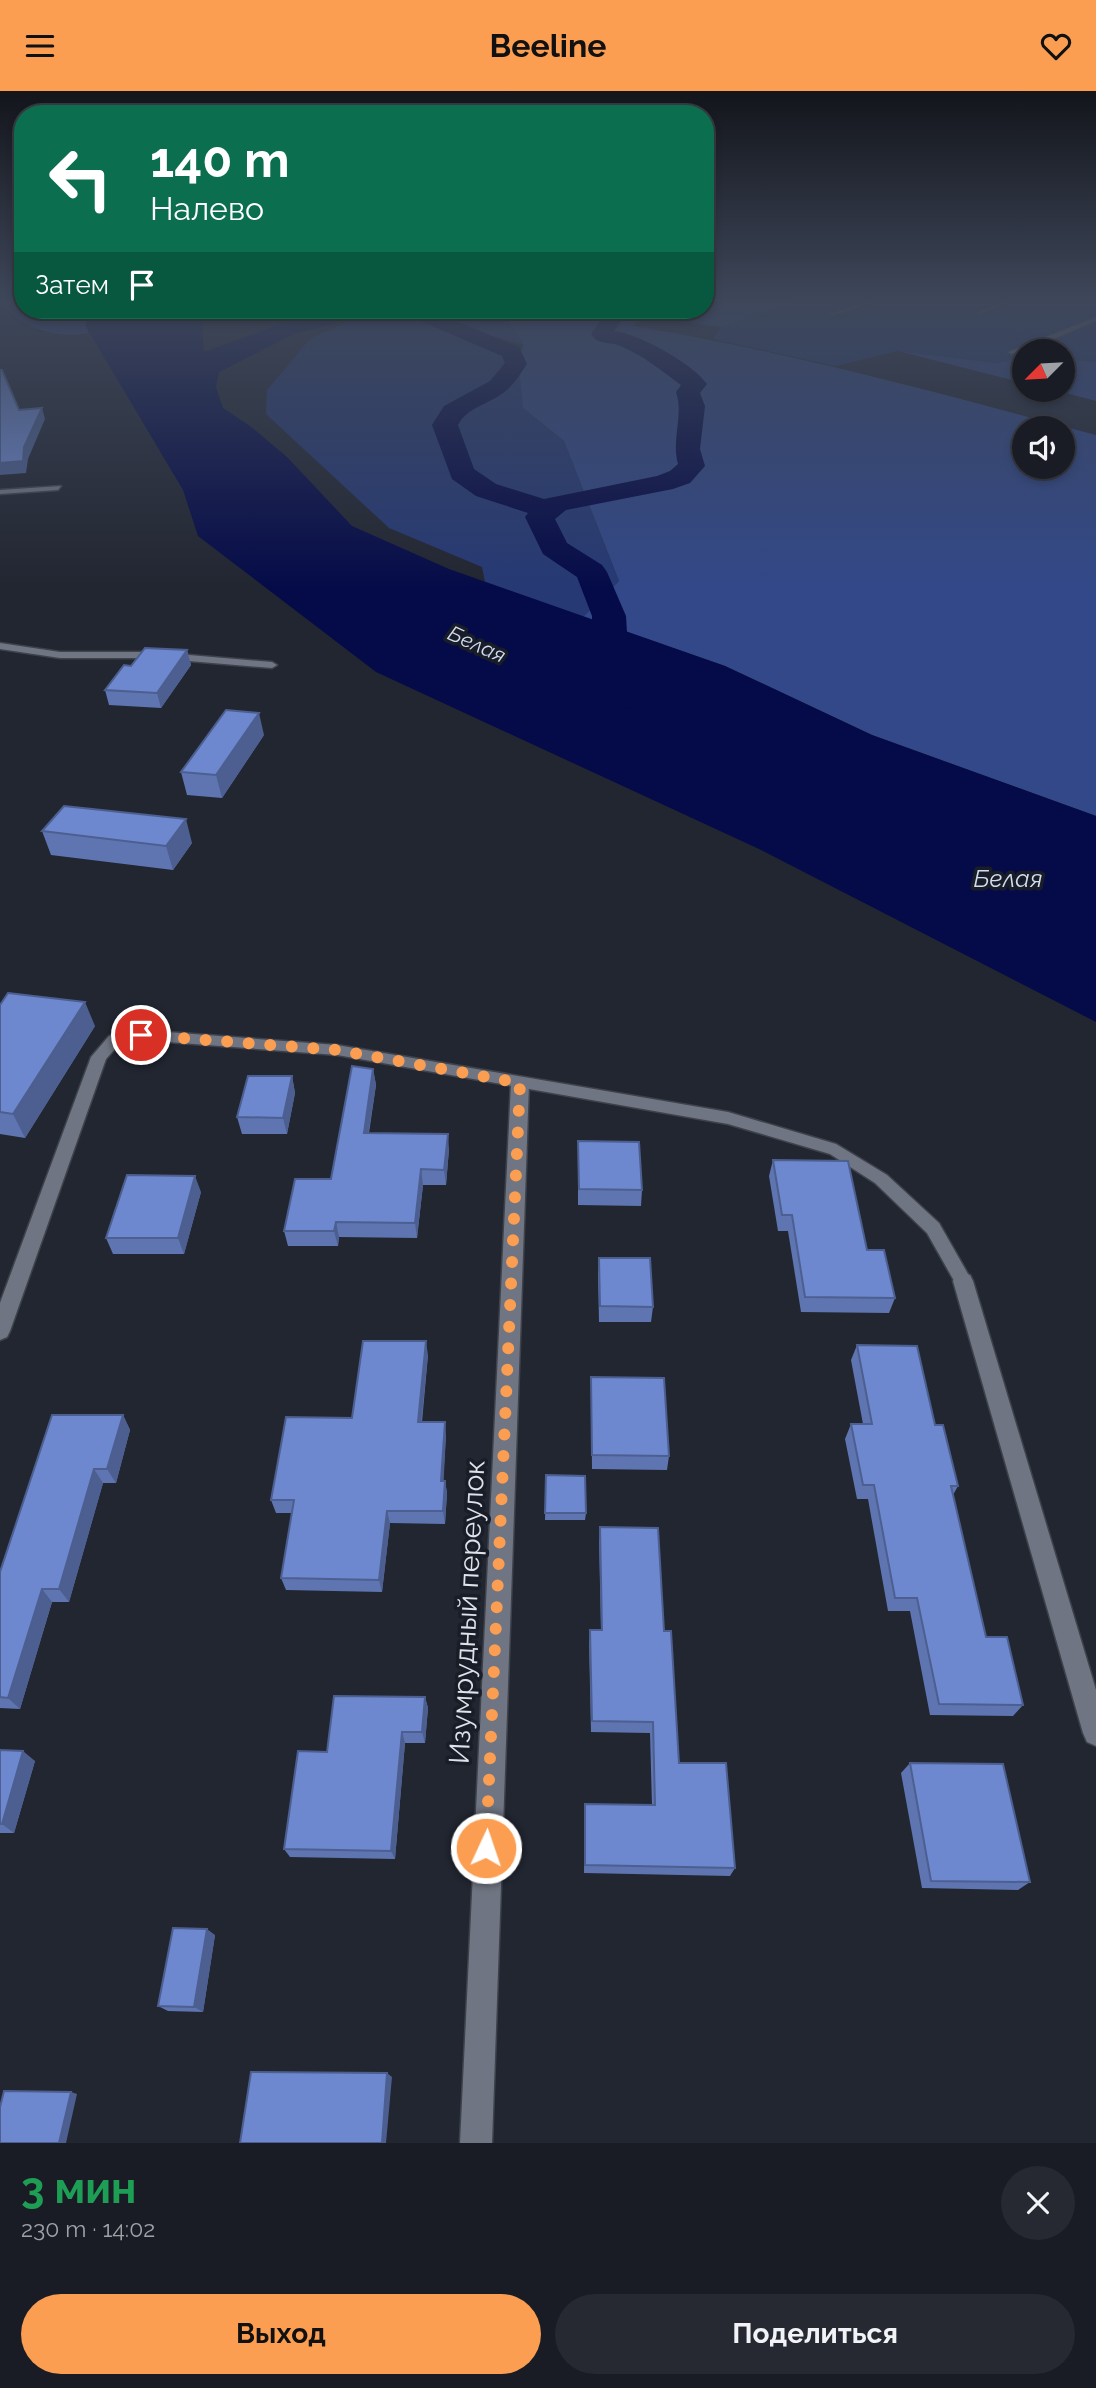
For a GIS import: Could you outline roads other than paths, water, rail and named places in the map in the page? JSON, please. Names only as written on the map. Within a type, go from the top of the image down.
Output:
[{"type":"street","points":[[0,1331],[99,1057],[115,1040]]},
{"type":"street","name":"Изумрудный переулок","points":[[476,2143],[520,1083]]},
{"type":"street","points":[[963,1281],[1096,1733]]},
{"type":"lane","points":[[0,492],[58,488]]},
{"type":"lane","points":[[0,646],[60,655],[154,655],[272,665]]},
{"type":"lane","points":[[115,1040],[141,1035],[337,1050],[728,1118],[836,1150],[881,1179],[933,1229],[963,1281]]},
{"type":"water","name":"Белая","points":[[127,396],[219,396],[223,408],[250,426],[287,457],[352,526],[449,569],[725,666],[872,735],[1096,816],[1096,1022],[759,849],[376,672],[198,536],[183,490]]},
{"type":"waterway","points":[[480,396],[453,411],[445,425],[462,473],[486,490],[549,510]]},
{"type":"waterway","points":[[549,510],[557,503],[663,483],[680,477],[692,466],[687,449],[693,406],[689,396]]},
{"type":"waterway","points":[[549,510],[540,517],[554,548],[591,572],[609,616],[610,650],[629,698]]}]
